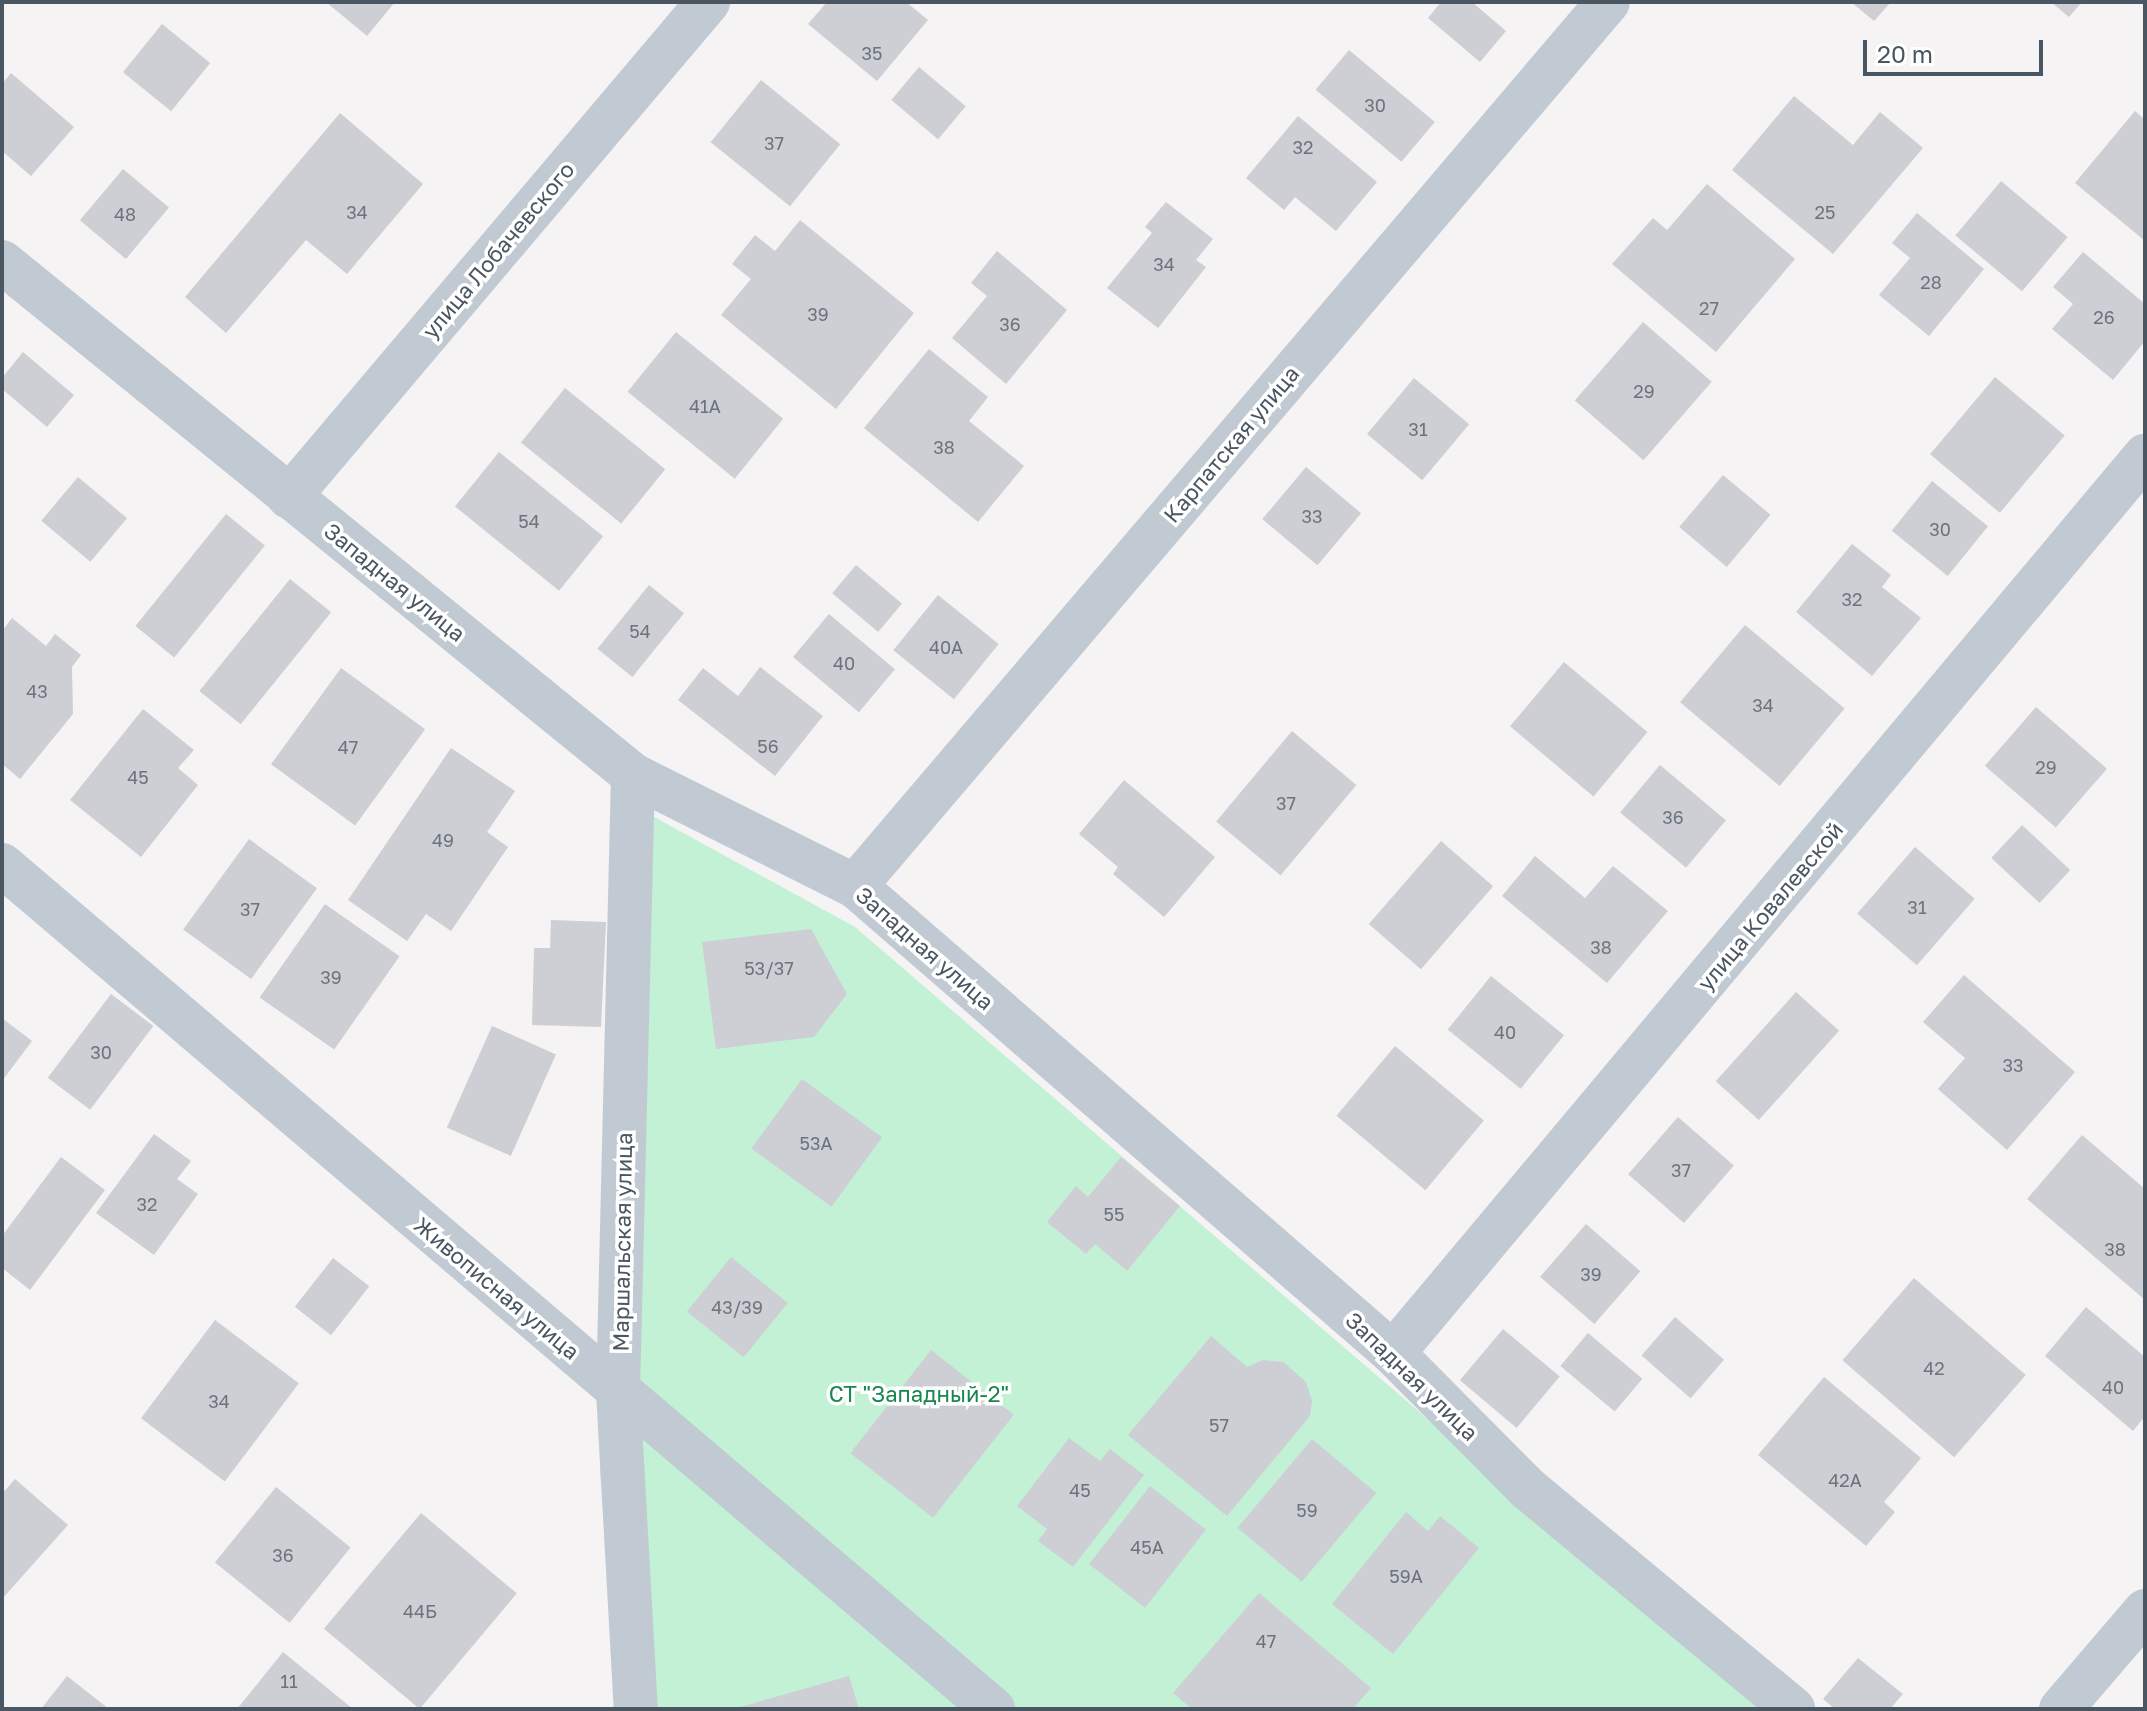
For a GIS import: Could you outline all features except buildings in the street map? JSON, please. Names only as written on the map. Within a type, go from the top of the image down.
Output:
[{"type":"street","name":"улица Лобачевского","points":[[289,497],[708,2]]},
{"type":"street","name":"Карпатская улица","points":[[855,886],[1608,2]]},
{"type":"street","name":"Западная улица","points":[[2,262],[633,775],[855,886],[1393,1353],[1527,1488],[1793,1709]]},
{"type":"street","name":"улица Ковалевской","points":[[1393,1353],[2145,456]]},
{"type":"street","name":"Маршальская улица","points":[[633,775],[618,1391],[636,1709]]},
{"type":"street","name":"Живописная улица","points":[[2,865],[993,1709]]},
{"type":"street","points":[[2061,1709],[2145,1611]]},
{"type":"green space","name":"СТ \"Западный-2\"","points":[[634,806],[855,927],[1765,1709],[621,1709],[600,1471]]}]
